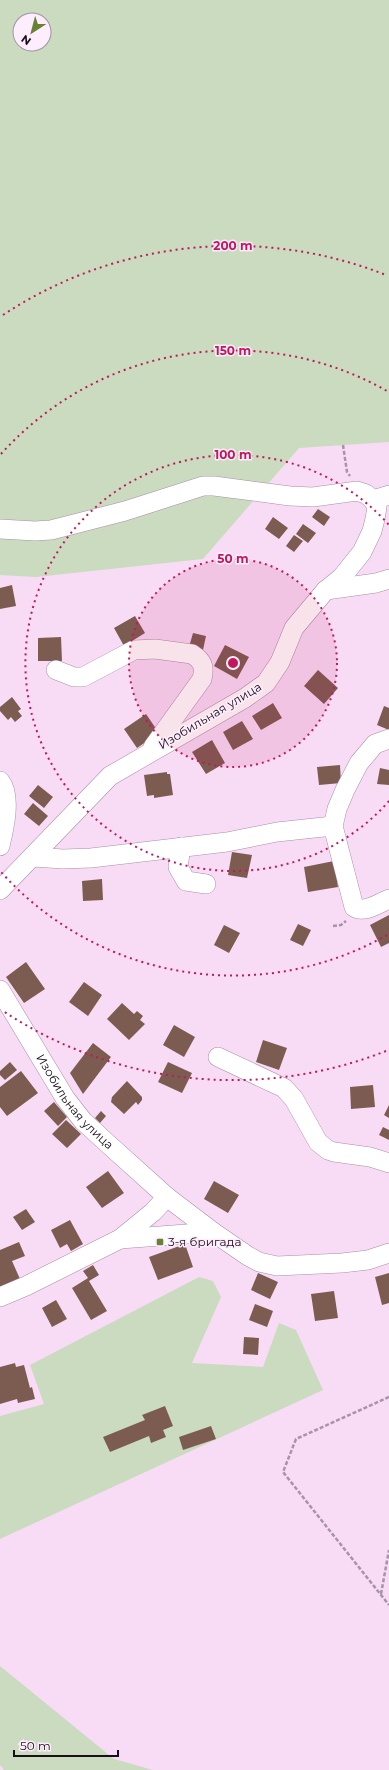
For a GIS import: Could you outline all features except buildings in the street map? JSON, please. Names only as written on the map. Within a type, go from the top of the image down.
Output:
[{"type":"street","points":[[0,528],[35,531],[51,530],[125,511],[203,486],[214,486],[290,496],[313,497],[357,491],[376,499]]},
{"type":"street","name":"Изобильная улица","points":[[0,890],[110,776],[245,698],[266,683],[280,662],[294,628],[325,591],[342,577],[362,552],[372,531],[376,499]]},
{"type":"street","points":[[325,591],[376,583],[389,579]]},
{"type":"street","points":[[56,670],[74,677],[83,677],[134,650],[144,648],[192,654],[198,658],[203,663],[204,671],[202,679],[148,753]]},
{"type":"street","points":[[389,739],[375,744],[359,763],[337,809],[333,826],[354,907],[358,910],[366,909],[389,899]]},
{"type":"street","points":[[0,781],[6,800],[6,821],[0,846]]},
{"type":"street","points":[[33,857],[63,859],[91,858],[227,842],[277,832],[333,826]]},
{"type":"street","points":[[181,848],[178,867],[186,881],[206,884]]},
{"type":"street","name":"Изобильная улица","points":[[0,992],[65,1098],[83,1121],[167,1197],[213,1232],[248,1256],[259,1262],[277,1266],[342,1263],[368,1260],[389,1253]]},
{"type":"street","points":[[218,1057],[284,1088],[294,1099],[318,1142],[328,1150],[370,1157],[389,1163]]},
{"type":"street","points":[[0,1297],[26,1286],[120,1239],[153,1212],[167,1197]]},
{"type":"street","points":[[120,1239],[213,1232]]},
{"type":"path","points":[[343,445],[346,472],[376,499]]},
{"type":"path","points":[[389,1397],[296,1439],[283,1472],[389,1605]]},
{"type":"path","points":[[380,1594],[389,1550]]},
{"type":"green space","points":[[0,0],[389,0],[389,442],[299,448],[203,559],[36,577],[0,575]]},
{"type":"green space","points":[[199,1277],[213,1281],[221,1297],[192,1363],[263,1367],[279,1323],[296,1330],[323,1390],[0,1539],[0,1416],[44,1404],[30,1365]]},
{"type":"green space","points":[[0,1666],[114,1759],[153,1770],[4,1770],[0,1765]]},
{"type":"place","name":"3-я бригада","points":[[160,1242]]}]
